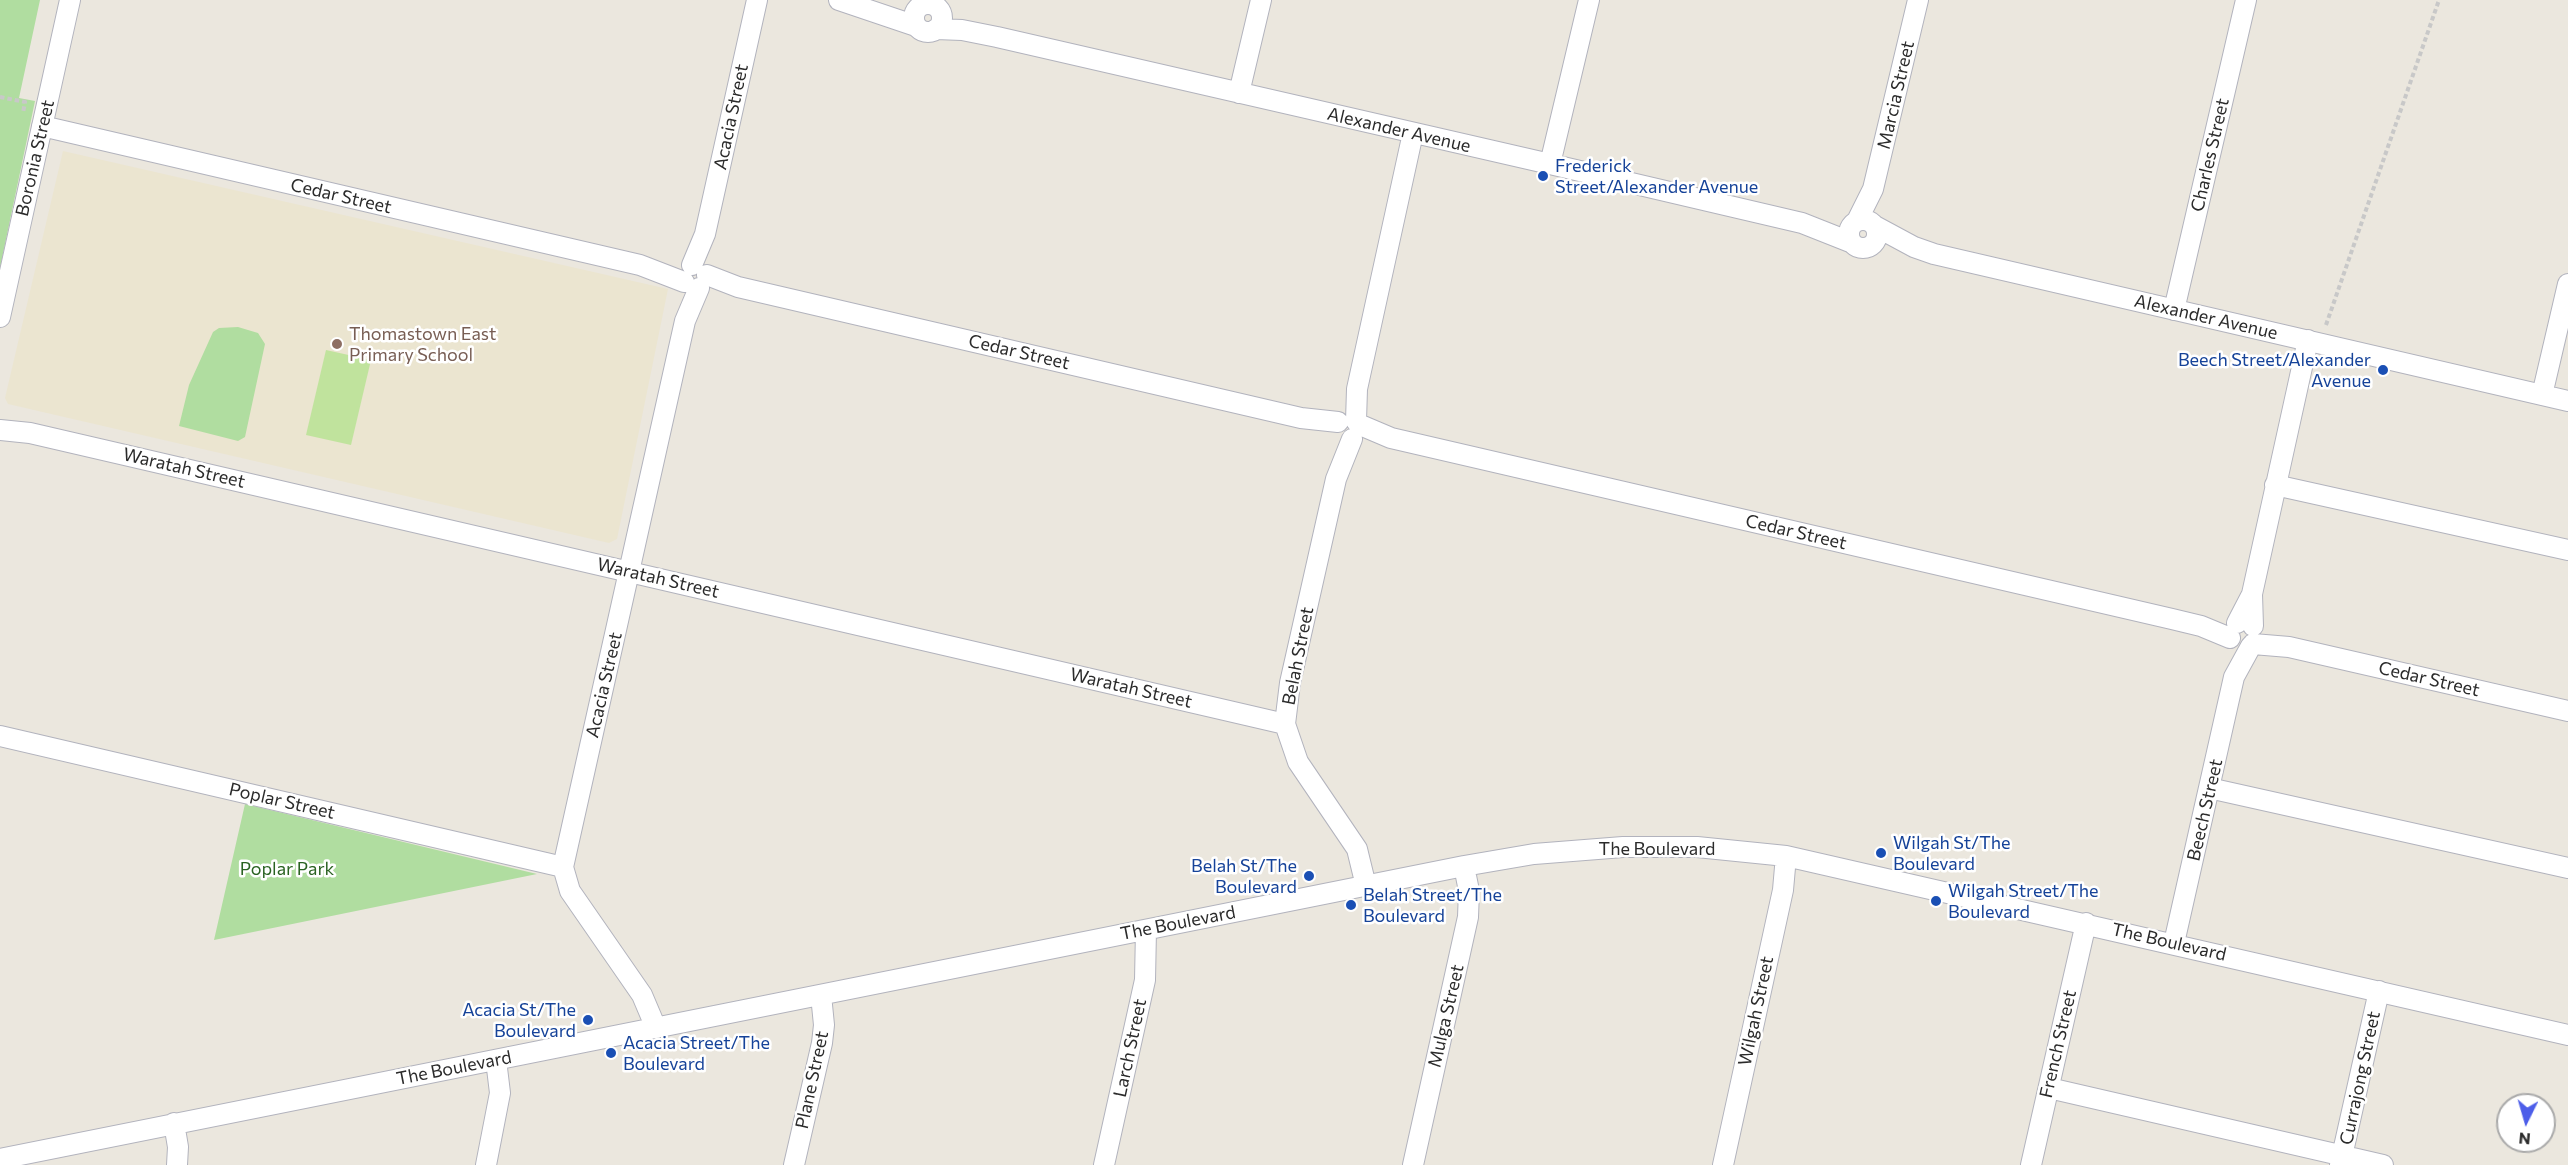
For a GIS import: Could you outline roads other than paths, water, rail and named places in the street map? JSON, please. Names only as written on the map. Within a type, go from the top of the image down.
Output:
[{"type":"street","name":"Boronia Street","points":[[0,317],[70,0]]},
{"type":"street","name":"Acacia Street","points":[[563,867],[757,0]]},
{"type":"street","points":[[1239,93],[1261,0]]},
{"type":"street","points":[[1550,165],[1589,0]]},
{"type":"street","name":"Marcia Street","points":[[1864,231],[1918,0]]},
{"type":"street","name":"Charles Street","points":[[2174,310],[2246,0]]},
{"type":"street","name":"Alexander Avenue","points":[[848,2],[929,11],[969,22],[997,37],[1802,223],[1864,231],[1914,247],[2174,310],[2568,401]]},
{"type":"street","name":"Cedar Street","points":[[42,126],[2568,711]]},
{"type":"street","name":"Belah Street","points":[[1366,886],[1357,849],[1298,762],[1285,724],[1290,683],[1413,133]]},
{"type":"street","points":[[2542,395],[2568,284]]},
{"type":"street","name":"Beech Street","points":[[2174,943],[2275,485],[2313,342]]},
{"type":"street","name":"Waratah Street","points":[[0,420],[30,433]]},
{"type":"street","name":"Waratah Street","points":[[0,430],[30,433],[1285,724]]},
{"type":"street","points":[[2275,485],[2568,550]]},
{"type":"street","name":"Poplar Street","points":[[0,736],[563,867]]},
{"type":"street","points":[[2210,788],[2568,868]]},
{"type":"street","name":"The Boulevard","points":[[0,1159],[1464,866],[1534,854],[1623,847],[1697,847],[1786,856],[2568,1035]]},
{"type":"street","name":"Wilgah Street","points":[[1723,1165],[1783,890],[1786,856]]},
{"type":"street","name":"Mulga Street","points":[[1413,1165],[1468,917],[1469,891],[1464,866]]},
{"type":"street","points":[[563,867],[570,891],[642,995],[656,1028]]},
{"type":"street","name":"French Street","points":[[2031,1165],[2086,923]]},
{"type":"street","name":"Larch Street","points":[[1104,1165],[1145,980],[1146,930]]},
{"type":"street","name":"Currajong Street","points":[[2341,1160],[2379,991]]},
{"type":"street","name":"Plane Street","points":[[794,1165],[822,1043],[824,1025],[821,995]]},
{"type":"street","points":[[486,1165],[500,1093],[496,1060]]},
{"type":"street","points":[[2049,1088],[2341,1160],[2383,1165]]},
{"type":"street","points":[[174,1123],[178,1147],[177,1165]]},
{"type":"place","name":"Frederick Street/Alexander Avenue","points":[[1543,176]]},
{"type":"place","name":"Thomastown East Primary School","points":[[337,344]]},
{"type":"place","name":"Beech Street/Alexander Avenue","points":[[2383,370]]},
{"type":"place","name":"Wilgah St/The Boulevard","points":[[1881,853]]},
{"type":"place","name":"Belah St/The Boulevard","points":[[1309,876]]},
{"type":"place","name":"Wilgah Street/The Boulevard","points":[[1936,901]]},
{"type":"place","name":"Belah Street/The Boulevard","points":[[1351,905]]},
{"type":"place","name":"Acacia St/The Boulevard","points":[[588,1020]]},
{"type":"place","name":"Acacia Street/The Boulevard","points":[[611,1053]]},
{"type":"park label","name":"Poplar Park","points":[[287,869]]}]
